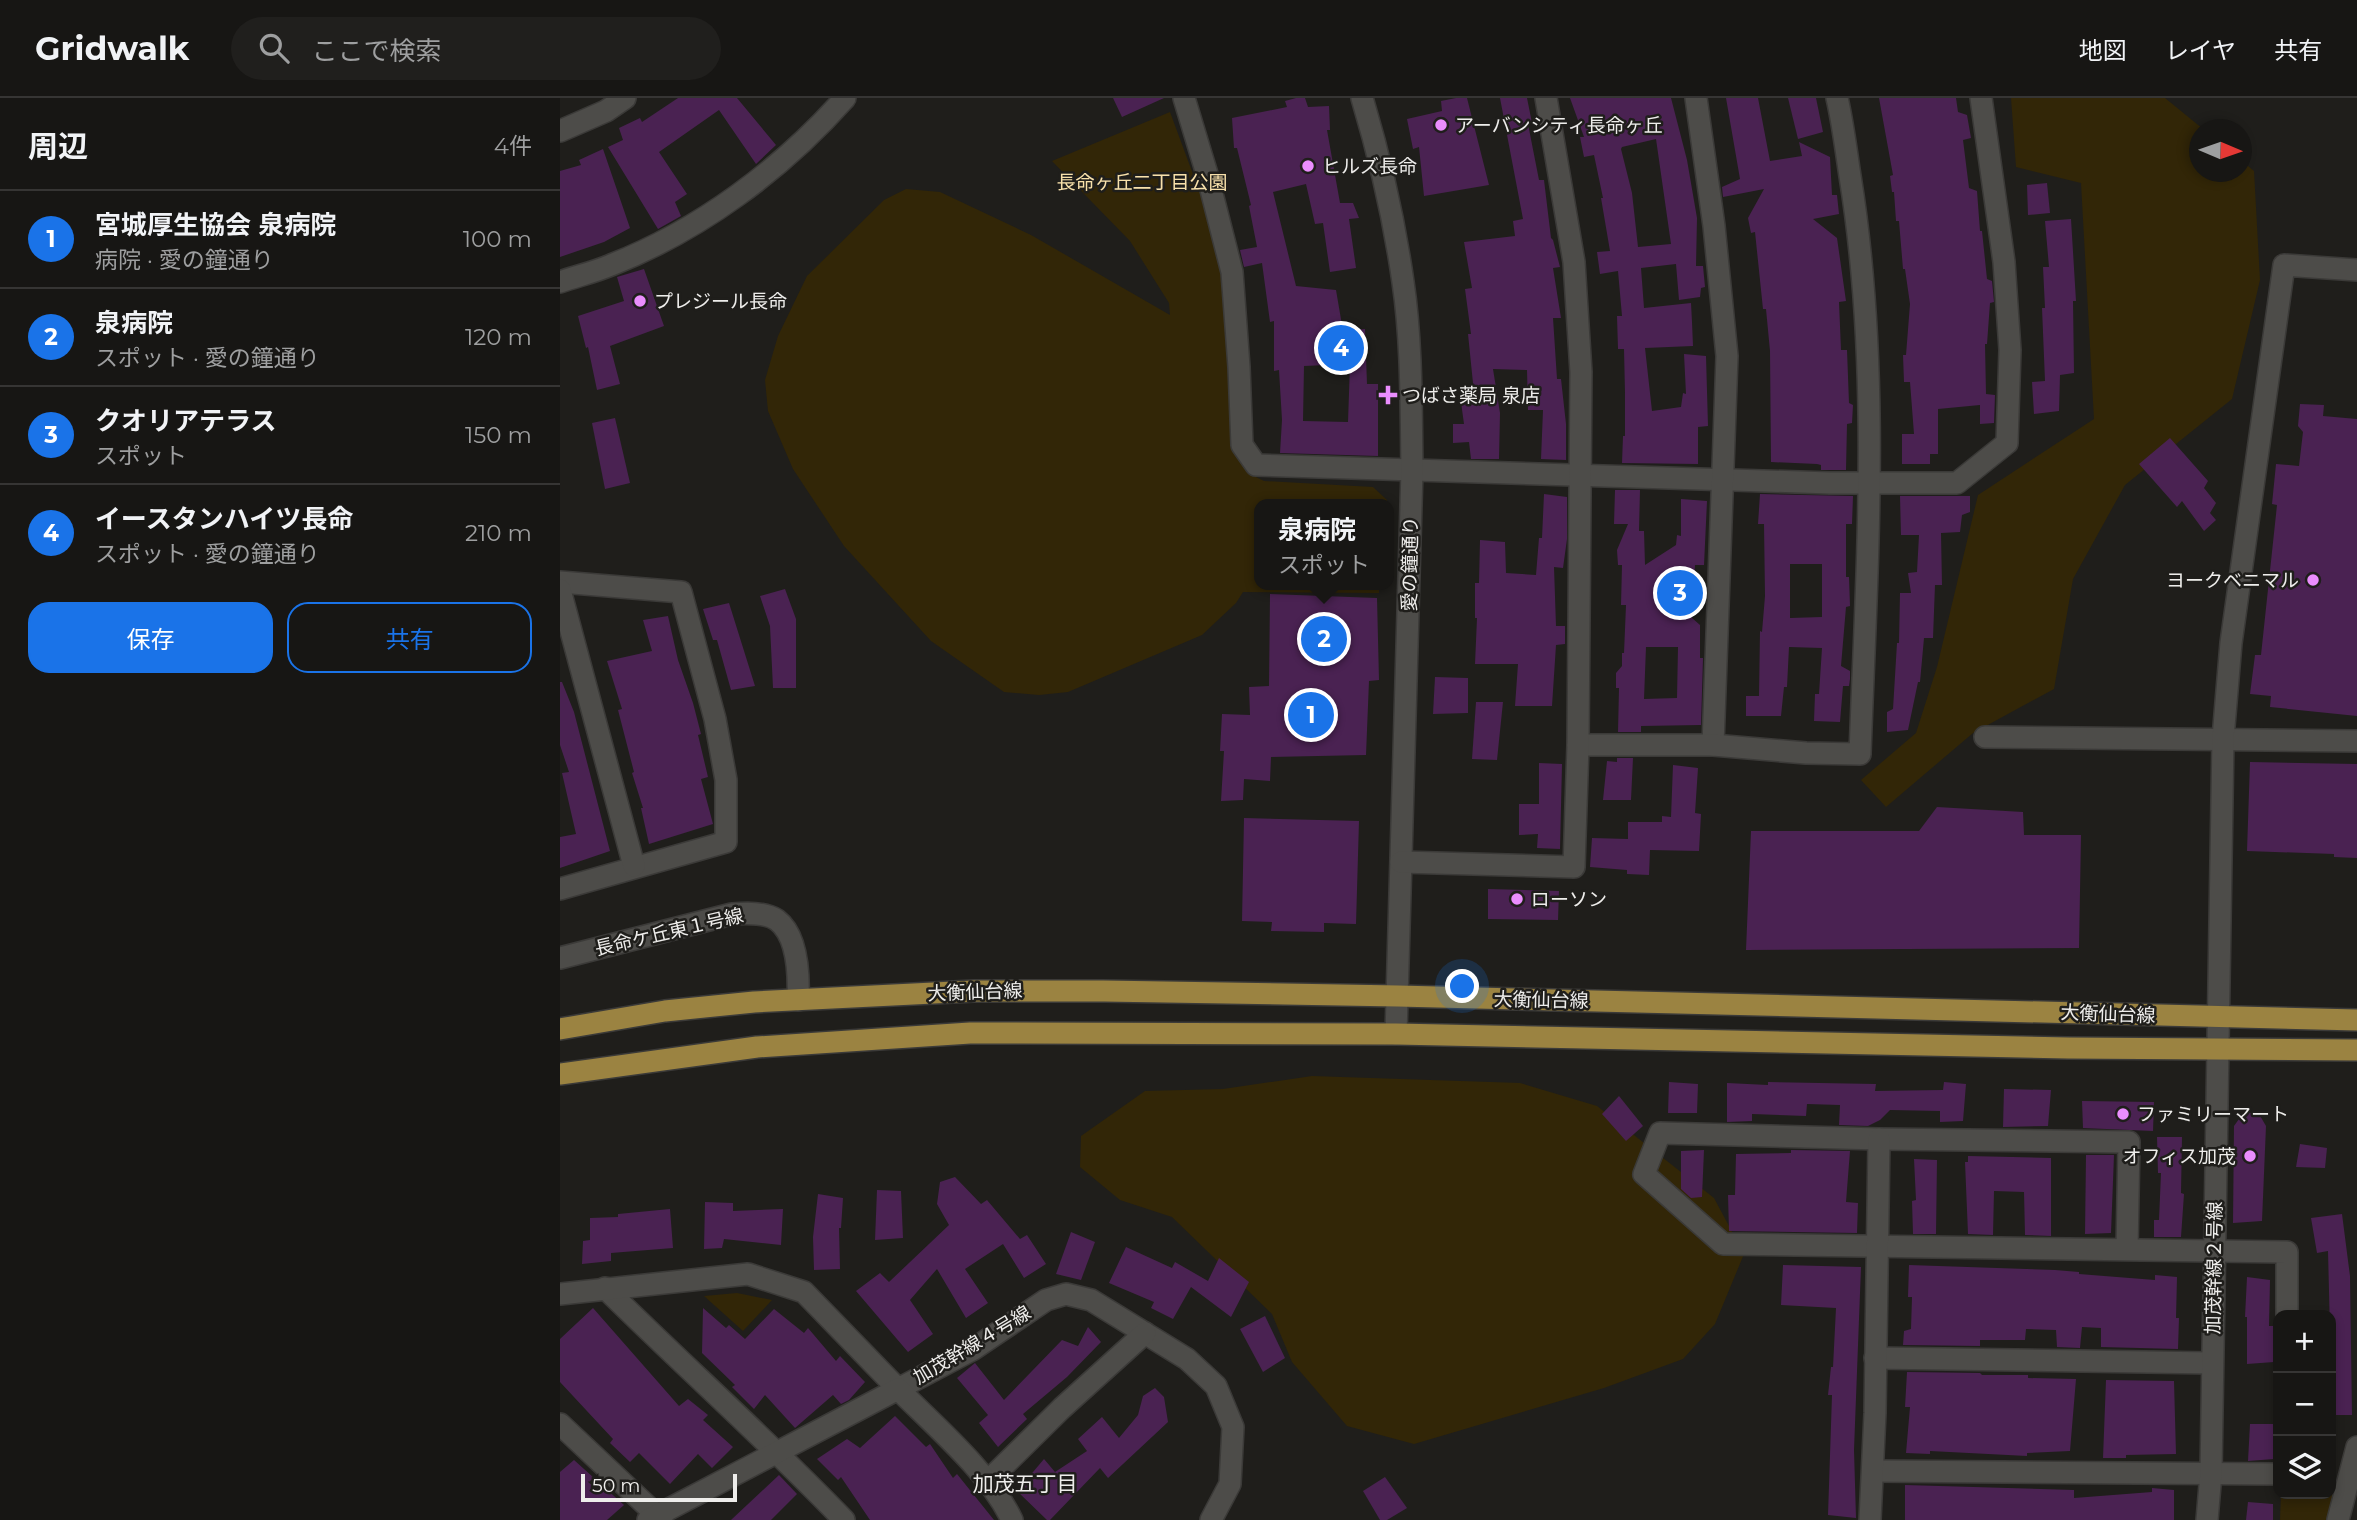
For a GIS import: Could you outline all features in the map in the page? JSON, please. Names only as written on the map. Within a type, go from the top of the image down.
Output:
[{"type":"main road","name":"大衡仙台線","points":[[560,1029],[665,1011],[798,1000],[1000,991],[1398,996],[2357,1020]]},
{"type":"main road","name":"大衡仙台線","points":[[560,1074],[757,1047],[970,1033],[1396,1034],[2357,1050]]},
{"type":"street","points":[[560,131],[606,111],[625,98]]},
{"type":"street","points":[[560,282],[610,266],[671,237],[732,199],[781,160],[845,98]]},
{"type":"street","points":[[1184,98],[1207,174],[1231,272],[1242,445],[1256,465],[1870,483],[1957,483],[2007,443],[2010,350],[2004,262],[1981,98]]},
{"type":"street","name":"愛の鐘通り","points":[[1362,98],[1382,163],[1404,284],[1412,470],[1396,1034]]},
{"type":"street","points":[[1401,862],[1574,867],[1578,745],[1581,372],[1574,262],[1546,98]]},
{"type":"street","points":[[1696,98],[1714,226],[1727,356],[1713,745]]},
{"type":"street","points":[[1578,745],[1713,745],[1806,753],[1860,754],[1870,483],[1867,348],[1860,236],[1837,98]]},
{"type":"street","name":"加茂幹線２号線","points":[[2207,1520],[2211,1473],[2223,738],[2231,643],[2284,265],[2357,270]]},
{"type":"street","points":[[560,582],[681,592],[715,719],[726,780],[726,842],[560,889]]},
{"type":"street","points":[[560,590],[634,866]]},
{"type":"street","points":[[1985,737],[2357,741]]},
{"type":"street","name":"長命ケ丘東１号線","points":[[560,958],[732,914],[753,913],[777,920],[790,937],[799,980],[798,1000]]},
{"type":"street","points":[[2127,1250],[2129,1142],[1660,1133],[1644,1174],[1723,1244],[2213,1252],[2287,1252],[2287,1310]]},
{"type":"street","points":[[1870,1520],[1879,1139]]},
{"type":"street","name":"加茂幹線４号線","points":[[560,1294],[748,1274],[804,1292],[898,1389],[972,1350],[1046,1300],[1066,1294],[1091,1300],[1187,1359],[1216,1386],[1233,1427],[1230,1484],[1211,1520]]},
{"type":"street","points":[[605,1288],[778,1452],[844,1520]]},
{"type":"street","points":[[986,1482],[1145,1333]]},
{"type":"street","points":[[1875,1358],[2212,1363]]},
{"type":"street","points":[[560,1424],[656,1519],[898,1389],[1003,1500],[1012,1520]]},
{"type":"street","points":[[2338,1520],[2357,1447]]},
{"type":"street","points":[[1872,1471],[2273,1474]]},
{"type":"green space","points":[[2011,98],[2165,98],[2191,119],[2189,182],[2252,182],[2252,169],[2254,171],[2260,280],[2232,399],[2125,485],[2073,579],[2054,689],[1973,733],[1886,807],[1861,780],[1916,733],[1937,667],[1978,495],[2094,419],[2081,183],[2016,167]]},
{"type":"green space","name":"長命ヶ丘二丁目公園","points":[[1170,112],[1207,212],[1222,275],[1228,366],[1239,392],[1248,473],[1264,481],[1373,487],[1386,499],[1254,499],[1254,590],[1379,590],[1379,593],[1243,592],[1236,603],[1202,635],[1068,692],[1039,695],[1004,692],[931,641],[844,546],[793,469],[768,411],[765,380],[778,336],[807,276],[884,200],[906,189],[940,192],[1031,235],[1170,315],[1169,303],[1130,241],[1052,161]]},
{"type":"green space","points":[[1312,1076],[1520,1083],[1597,1106],[1714,1198],[1744,1254],[1715,1324],[1683,1359],[1604,1388],[1414,1444],[1347,1426],[1292,1362],[1272,1314],[1172,1217],[1120,1200],[1080,1167],[1081,1136],[1145,1091],[1223,1089]]},
{"type":"green space","points":[[737,1293],[772,1300],[743,1331],[704,1296]]},
{"type":"green space","points":[[2281,1499],[2334,1499],[2328,1520],[2280,1520]]},
{"type":"building","points":[[678,98],[737,98],[776,145],[756,164],[719,110],[659,152],[687,194],[675,202],[681,216],[658,229],[608,147],[623,140],[619,128],[640,118],[642,122]]},
{"type":"building","points":[[1113,98],[1164,98],[1122,117]]},
{"type":"building","points":[[1305,98],[1308,107],[1329,106],[1330,130],[1327,130],[1340,203],[1353,203],[1359,218],[1349,219],[1356,268],[1330,272],[1323,223],[1315,224],[1306,184],[1273,192],[1296,286],[1336,290],[1343,331],[1365,329],[1367,384],[1378,384],[1378,456],[1280,453],[1282,420],[1279,370],[1274,371],[1274,321],[1270,322],[1262,263],[1244,267],[1240,250],[1257,247],[1249,206],[1251,205],[1237,148],[1234,148],[1232,118],[1287,107],[1285,101]],"holes":[[[1350,364],[1348,422],[1303,421],[1304,366]]]},
{"type":"building","points":[[1467,98],[1489,185],[1424,196],[1419,147],[1413,149],[1407,119],[1442,111],[1441,101]]},
{"type":"building","points":[[1500,98],[1527,98],[1532,123],[1528,124],[1539,180],[1544,180],[1551,238],[1560,267],[1553,268],[1561,318],[1553,318],[1557,379],[1561,379],[1566,424],[1566,460],[1541,459],[1543,410],[1528,410],[1527,370],[1493,369],[1500,413],[1499,459],[1471,459],[1469,442],[1453,443],[1453,424],[1464,424],[1460,395],[1474,393],[1465,289],[1472,288],[1464,242],[1515,236],[1513,221],[1523,219]]},
{"type":"building","points":[[1570,98],[1671,98],[1687,160],[1697,218],[1696,266],[1703,266],[1705,287],[1701,288],[1700,297],[1679,300],[1676,264],[1641,268],[1644,308],[1691,303],[1692,322],[1693,346],[1645,348],[1652,411],[1681,407],[1683,393],[1686,394],[1684,354],[1706,356],[1708,426],[1698,427],[1698,464],[1622,463],[1625,393],[1624,349],[1618,349],[1617,316],[1622,316],[1618,271],[1600,274],[1597,252],[1610,251],[1594,155],[1584,157],[1580,137],[1584,137]],"holes":[[[1656,139],[1671,244],[1638,247],[1632,193],[1622,147]]]},
{"type":"building","points":[[1726,98],[1758,98],[1770,161],[1802,156],[1799,142],[1830,157],[1832,195],[1837,195],[1839,214],[1813,219],[1837,238],[1846,301],[1839,302],[1841,350],[1847,350],[1849,403],[1853,405],[1852,423],[1847,424],[1846,470],[1821,470],[1821,465],[1817,464],[1771,462],[1770,351],[1755,232],[1751,233],[1748,218],[1764,189],[1723,197],[1722,187],[1740,179]]},
{"type":"building","points":[[1788,98],[1816,98],[1823,132],[1798,139]]},
{"type":"building","points":[[1879,98],[1956,98],[1958,112],[1967,115],[1971,138],[1963,140],[1969,188],[1977,191],[1987,279],[1992,281],[1994,302],[1990,303],[1985,344],[1986,394],[1995,395],[1994,423],[1980,424],[1980,405],[1938,409],[1938,454],[1930,454],[1930,464],[1902,464],[1902,434],[1914,434],[1910,382],[1904,382],[1903,355],[1906,355],[1910,304],[1903,269],[1899,221],[1896,221],[1892,192],[1890,176],[1893,175]]},
{"type":"building","points":[[603,149],[630,228],[604,242],[560,257],[560,171],[581,165],[579,160]]},
{"type":"building","points":[[2047,183],[2050,213],[2028,215],[2027,185]]},
{"type":"building","points":[[2071,219],[2076,301],[2073,301],[2074,373],[2060,375],[2059,411],[2034,414],[2032,382],[2045,381],[2043,267],[2049,267],[2045,221]]},
{"type":"building","points":[[644,269],[664,326],[610,346],[620,384],[597,390],[578,316],[624,301],[617,277]]},
{"type":"building","name":"ヨークベニマル","points":[[2300,404],[2324,405],[2323,416],[2357,419],[2357,716],[2270,707],[2271,696],[2250,694],[2255,655],[2261,655],[2277,505],[2272,504],[2276,464],[2299,466],[2303,432],[2298,426]]},
{"type":"building","points":[[615,418],[630,483],[605,489],[592,423]]},
{"type":"building","points":[[2170,438],[2208,481],[2204,488],[2216,503],[2210,513],[2216,520],[2204,531],[2182,501],[2177,507],[2139,464]]},
{"type":"building","points":[[1615,490],[1640,490],[1639,531],[1644,531],[1645,565],[1676,545],[1677,535],[1681,536],[1681,499],[1707,501],[1704,565],[1695,565],[1692,618],[1700,625],[1700,658],[1703,658],[1701,725],[1641,726],[1641,732],[1618,732],[1619,688],[1616,688],[1616,673],[1622,666],[1624,653],[1626,605],[1621,605],[1622,565],[1618,565],[1617,550],[1628,524],[1614,524]],"holes":[[[1646,647],[1678,647],[1677,698],[1644,699]]]},
{"type":"building","points":[[1544,494],[1567,497],[1567,539],[1563,568],[1554,567],[1556,626],[1565,626],[1565,644],[1556,645],[1552,706],[1515,706],[1518,664],[1475,664],[1475,583],[1479,583],[1480,540],[1505,542],[1506,573],[1536,575],[1539,538],[1542,538]]},
{"type":"building","points":[[1760,494],[1853,496],[1852,524],[1846,524],[1846,577],[1849,577],[1850,606],[1846,607],[1841,666],[1850,671],[1850,679],[1849,686],[1843,686],[1840,722],[1814,721],[1822,648],[1789,647],[1787,687],[1784,687],[1781,716],[1746,716],[1746,696],[1759,696],[1760,631],[1762,632],[1765,596],[1764,524],[1758,524]],"holes":[[[1790,564],[1822,564],[1822,617],[1790,618]]]},
{"type":"building","points":[[1900,496],[1970,496],[1970,512],[1962,515],[1960,532],[1941,533],[1942,585],[1935,585],[1933,638],[1924,638],[1920,682],[1908,730],[1887,732],[1887,712],[1893,709],[1900,593],[1911,593],[1908,573],[1917,572],[1919,535],[1901,535]]},
{"type":"building","points":[[785,589],[796,619],[796,688],[773,688],[770,626],[760,596]]},
{"type":"building","points":[[1270,594],[1377,598],[1379,680],[1369,681],[1366,755],[1271,757],[1270,781],[1244,779],[1243,800],[1221,801],[1224,751],[1220,751],[1222,714],[1250,715],[1249,687],[1269,686]]},
{"type":"building","points":[[729,603],[755,686],[731,690],[717,640],[713,640],[703,609]]},
{"type":"building","points":[[668,616],[678,660],[701,734],[698,735],[708,777],[701,779],[713,824],[649,844],[643,808],[618,710],[622,709],[607,661],[652,651],[643,620]]},
{"type":"building","points":[[1435,677],[1468,678],[1468,713],[1433,714]]},
{"type":"building","points":[[560,682],[574,712],[610,851],[560,868],[560,837],[576,834],[562,773],[569,772],[560,745]]},
{"type":"building","points":[[1476,702],[1503,702],[1497,760],[1472,759]]},
{"type":"building","points":[[1617,758],[1633,758],[1631,800],[1603,800],[1607,761],[1617,762]]},
{"type":"building","points":[[2250,762],[2357,764],[2357,858],[2334,857],[2334,854],[2247,851]]},
{"type":"building","points":[[1539,763],[1562,764],[1560,849],[1537,848],[1538,834],[1519,835],[1519,804],[1539,804]]},
{"type":"building","points":[[1673,765],[1698,768],[1695,813],[1701,814],[1699,851],[1650,850],[1649,875],[1590,867],[1592,838],[1628,839],[1628,822],[1662,822],[1662,816],[1671,817]]},
{"type":"building","points":[[1937,807],[2023,812],[2024,835],[2081,835],[2079,948],[1746,950],[1751,831],[1919,831]]},
{"type":"building","points":[[1244,818],[1359,821],[1356,924],[1324,923],[1324,932],[1271,931],[1272,922],[1242,921]]},
{"type":"building","points":[[1488,889],[1559,891],[1558,920],[1488,919]]},
{"type":"building","points":[[1669,1082],[1698,1084],[1697,1113],[1668,1113]]},
{"type":"building","points":[[1768,1082],[1876,1084],[1875,1091],[1943,1090],[1944,1082],[1966,1084],[1963,1121],[1940,1122],[1940,1111],[1890,1110],[1880,1120],[1868,1126],[1839,1125],[1840,1105],[1807,1104],[1806,1116],[1752,1114],[1752,1121],[1727,1122],[1727,1083],[1768,1085]]},
{"type":"building","points":[[2004,1089],[2051,1090],[2048,1126],[2003,1127]]},
{"type":"building","points":[[1619,1096],[1643,1126],[1626,1141],[1602,1114]]},
{"type":"building","points":[[2082,1101],[2154,1102],[2153,1131],[2083,1128]]},
{"type":"building","name":"オフィス加茂","points":[[2244,1112],[2259,1114],[2266,1126],[2262,1221],[2233,1223],[2234,1126]]},
{"type":"building","points":[[2157,1137],[2182,1137],[2181,1193],[2184,1194],[2181,1237],[2154,1237],[2154,1220],[2159,1220],[2161,1173],[2158,1173]]},
{"type":"building","points":[[2300,1144],[2327,1148],[2325,1168],[2296,1167]]},
{"type":"building","points":[[1704,1150],[1702,1197],[1691,1198],[1681,1189],[1681,1151]]},
{"type":"building","points":[[1791,1150],[1850,1151],[1846,1202],[1858,1203],[1857,1233],[1729,1231],[1728,1195],[1735,1195],[1736,1154],[1791,1153]]},
{"type":"building","points":[[2086,1155],[2114,1155],[2111,1233],[2085,1234]]},
{"type":"building","points":[[1968,1156],[2051,1158],[2051,1236],[2025,1235],[2024,1192],[1994,1191],[1993,1235],[1968,1234],[1965,1162],[1968,1162]]},
{"type":"building","points":[[1914,1159],[1937,1160],[1936,1234],[1913,1234],[1912,1201],[1916,1200]]},
{"type":"building","points":[[955,1177],[981,1204],[987,1200],[1020,1239],[1027,1235],[1046,1264],[1024,1278],[1003,1244],[965,1269],[988,1303],[966,1318],[937,1269],[910,1300],[933,1334],[908,1352],[856,1291],[880,1273],[889,1282],[949,1225],[937,1204],[940,1182]]},
{"type":"building","points":[[877,1190],[901,1191],[903,1238],[875,1240]]},
{"type":"building","points":[[818,1194],[843,1198],[839,1228],[840,1269],[814,1270],[813,1237]]},
{"type":"building","points":[[705,1202],[733,1203],[733,1211],[783,1209],[781,1245],[724,1239],[722,1248],[704,1249]]},
{"type":"building","points":[[670,1209],[673,1248],[611,1253],[611,1261],[582,1264],[583,1241],[590,1240],[590,1218],[618,1217],[618,1214]]},
{"type":"building","points":[[2342,1214],[2350,1276],[2352,1415],[2336,1415],[2336,1310],[2329,1310],[2328,1251],[2317,1253],[2311,1218]]},
{"type":"building","points":[[1071,1232],[1095,1242],[1081,1280],[1056,1274]]},
{"type":"building","points":[[1126,1247],[1172,1268],[1175,1262],[1208,1281],[1219,1258],[1249,1282],[1231,1317],[1191,1287],[1173,1319],[1151,1308],[1154,1302],[1109,1283]]},
{"type":"building","points":[[1783,1265],[1861,1267],[1854,1450],[1856,1518],[1828,1515],[1832,1395],[1828,1395],[1833,1367],[1836,1308],[1781,1305]]},
{"type":"building","points":[[1909,1265],[2055,1270],[2155,1280],[2155,1275],[2177,1277],[2178,1349],[2101,1347],[2101,1328],[2082,1327],[2080,1348],[2057,1347],[2056,1330],[2026,1329],[2025,1340],[1980,1340],[1980,1346],[1903,1345],[1904,1331],[1911,1329]]},
{"type":"building","points":[[2247,1277],[2270,1280],[2269,1326],[2273,1326],[2273,1362],[2247,1364]]},
{"type":"building","points":[[593,1308],[679,1406],[688,1399],[708,1415],[703,1420],[733,1447],[712,1468],[698,1454],[670,1484],[639,1453],[630,1462],[610,1443],[613,1439],[560,1382],[560,1339]]},
{"type":"building","points":[[703,1308],[726,1328],[729,1325],[745,1339],[774,1309],[804,1333],[808,1328],[836,1361],[840,1356],[865,1382],[849,1400],[841,1404],[833,1395],[795,1428],[765,1395],[754,1409],[732,1387],[735,1385],[702,1353]]},
{"type":"building","points":[[1265,1316],[1285,1358],[1263,1372],[1240,1329]]},
{"type":"building","points":[[1088,1327],[1101,1342],[1067,1377],[1023,1414],[1027,1419],[998,1447],[979,1423],[988,1415],[957,1378],[975,1363],[1004,1400],[1062,1340],[1078,1346]]},
{"type":"building","points":[[1907,1372],[2076,1379],[2070,1451],[2027,1453],[2027,1456],[1930,1451],[1930,1454],[1906,1453],[1910,1407],[1905,1407]]},
{"type":"building","points":[[2106,1380],[2174,1381],[2176,1454],[2103,1458]]},
{"type":"building","points":[[1155,1388],[1164,1397],[1168,1422],[1108,1478],[1100,1468],[1050,1520],[1017,1491],[1044,1459],[1055,1472],[1087,1451],[1078,1439],[1102,1417],[1119,1438],[1138,1415],[1143,1396]]},
{"type":"building","points":[[895,1416],[926,1447],[930,1444],[953,1478],[957,1474],[994,1520],[870,1520],[841,1477],[838,1480],[817,1459],[847,1439],[860,1448]]},
{"type":"building","points":[[2250,1424],[2273,1424],[2273,1459],[2248,1461]]},
{"type":"building","points":[[574,1460],[624,1505],[607,1520],[560,1520],[560,1472]]},
{"type":"building","points":[[779,1475],[797,1494],[771,1520],[731,1520]]},
{"type":"building","points":[[1385,1477],[1407,1508],[1387,1520],[1380,1520],[1363,1491]]},
{"type":"building","points":[[1905,1485],[2074,1490],[2074,1498],[2152,1492],[2152,1488],[2174,1490],[2174,1520],[1905,1520]]},
{"type":"building","points":[[2248,1502],[2273,1504],[2273,1520],[2246,1520]]},
{"type":"place","name":"アーバンシティ長命ヶ丘","points":[[1441,125]]},
{"type":"place","name":"ヒルズ長命","points":[[1308,166]]},
{"type":"place","name":"プレジール長命","points":[[640,301]]},
{"type":"place","name":"イースタンハイツ長命","points":[[1341,348]]},
{"type":"place","name":"つばさ薬局 泉店","points":[[1388,395]]},
{"type":"place","name":"ヨークベニマル","points":[[2313,580]]},
{"type":"place","name":"クオリアテラス","points":[[1680,593]]},
{"type":"place","name":"泉病院","points":[[1324,639]]},
{"type":"place","name":"宮城厚生協会 泉病院","points":[[1311,715]]},
{"type":"place","name":"ローソン","points":[[1517,899]]},
{"type":"place","name":"ファミリーマート","points":[[2123,1114]]},
{"type":"place","name":"オフィス加茂","points":[[2250,1156]]},
{"type":"district","name":"加茂五丁目","points":[[1025,1483]]}]
